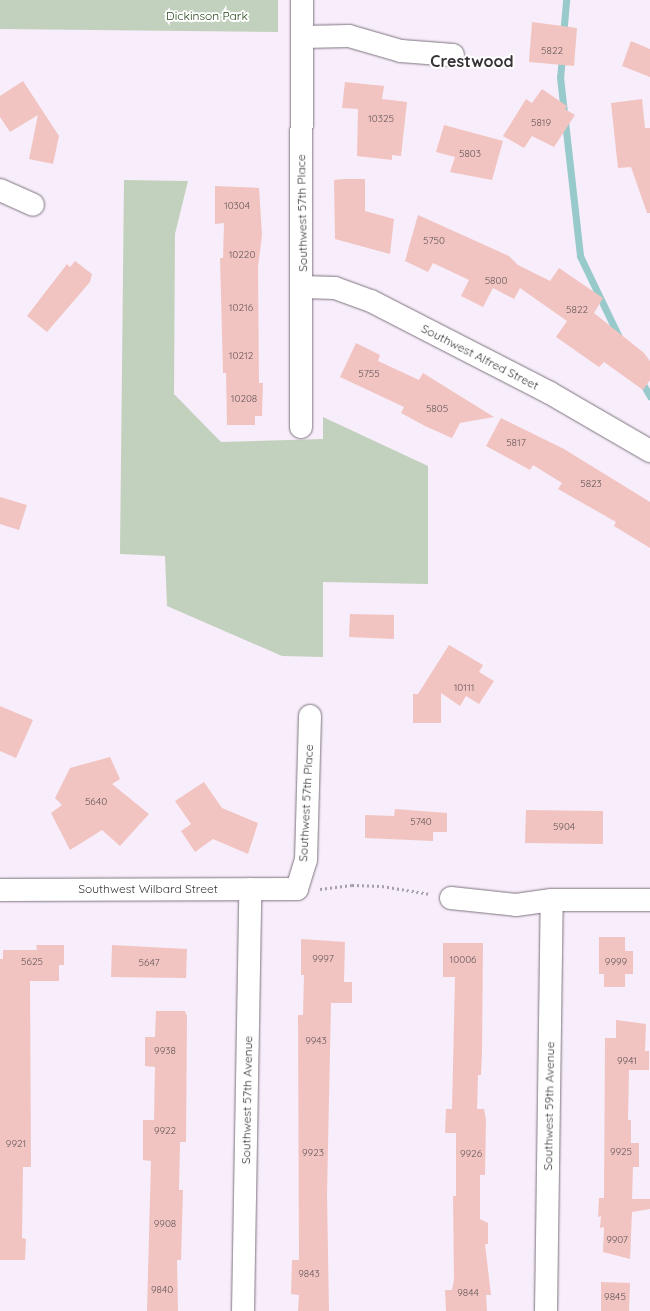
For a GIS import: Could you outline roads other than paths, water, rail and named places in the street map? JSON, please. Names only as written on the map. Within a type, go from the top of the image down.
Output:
[{"type":"street","name":"Southwest 57th Place","points":[[301,427],[302,0]]},
{"type":"street","points":[[302,37],[361,37],[401,51],[454,55]]},
{"type":"street","points":[[0,190],[33,206]]},
{"type":"street","name":"Southwest Alfred Street","points":[[302,286],[335,288],[371,301],[550,393],[650,452]]},
{"type":"street","name":"Southwest 57th Place","points":[[297,889],[306,860],[310,716]]},
{"type":"street","name":"Southwest 57th Avenue","points":[[243,1311],[250,889]]},
{"type":"street","name":"Southwest Wilbard Street","points":[[0,890],[297,889]]},
{"type":"street","points":[[451,898],[516,905],[552,900],[650,900]]},
{"type":"street","name":"Southwest 59th Avenue","points":[[546,1311],[552,900]]},
{"type":"waterway","points":[[563,36],[566,0]]},
{"type":"waterway","points":[[562,56],[560,77],[580,256],[620,339]]},
{"type":"waterway","points":[[640,379],[650,396]]},
{"type":"district","name":"Crestwood","points":[[472,61]]},
{"type":"park label","name":"Dickinson Park","points":[[207,16]]}]
